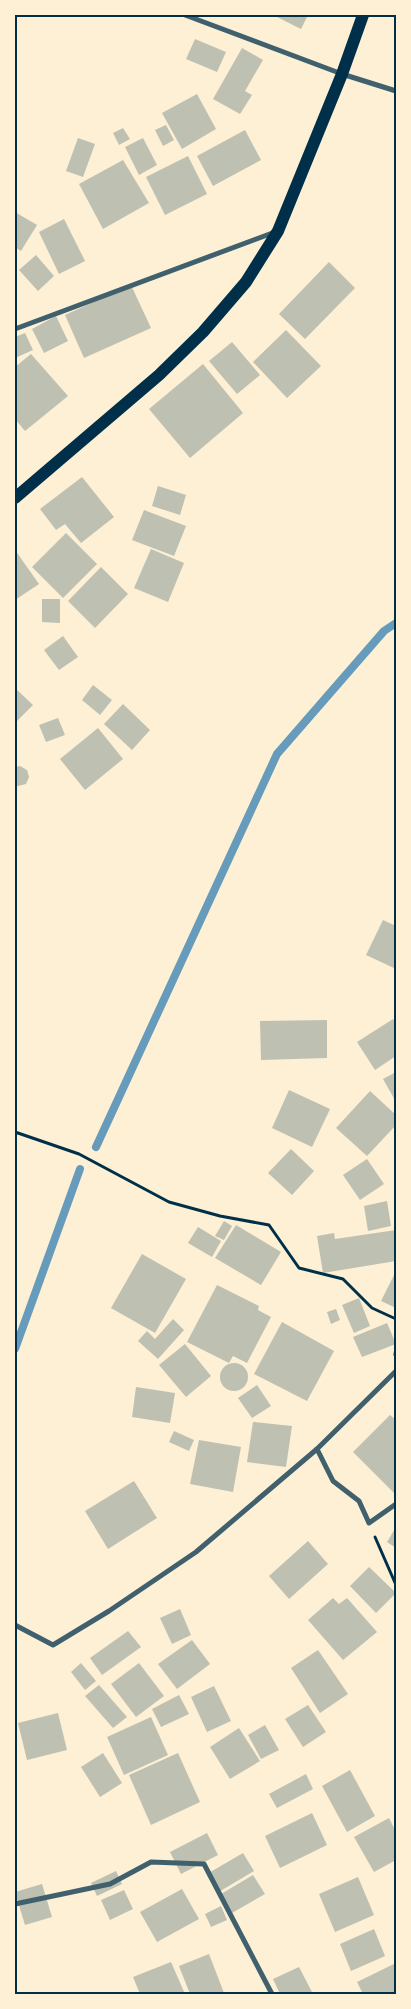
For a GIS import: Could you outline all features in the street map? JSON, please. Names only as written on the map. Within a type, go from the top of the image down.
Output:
[{"type":"main road","points":[[15,498],[158,375],[203,332],[246,282],[278,231],[342,74],[362,15]]},
{"type":"street","points":[[185,15],[342,74],[396,91]]},
{"type":"street","points":[[15,329],[278,231]]},
{"type":"street","points":[[15,1625],[52,1645],[109,1611],[196,1552],[317,1449],[396,1371]]},
{"type":"street","points":[[317,1449],[333,1481],[359,1500],[369,1523],[396,1504]]},
{"type":"street","points":[[15,1904],[110,1884],[150,1862],[204,1864],[272,1994]]},
{"type":"path","points":[[15,1132],[79,1154],[169,1202],[220,1216],[269,1225],[300,1268],[343,1279],[372,1308],[396,1320]]},
{"type":"path","points":[[369,1523],[396,1585]]},
{"type":"building","points":[[273,15],[308,15],[301,29]]},
{"type":"building","points":[[195,39],[226,52],[217,72],[186,59]]},
{"type":"building","points":[[242,48],[263,60],[245,91],[252,95],[240,114],[213,99]]},
{"type":"building","points":[[197,94],[216,129],[182,149],[162,113]]},
{"type":"building","points":[[166,125],[174,140],[163,146],[155,130]]},
{"type":"building","points":[[123,128],[130,139],[119,145],[113,133]]},
{"type":"building","points":[[245,130],[261,160],[213,186],[197,156]]},
{"type":"building","points":[[78,138],[95,144],[83,177],[66,171]]},
{"type":"building","points":[[143,138],[157,165],[139,175],[125,147]]},
{"type":"building","points":[[188,156],[207,194],[165,215],[146,177]]},
{"type":"building","points":[[123,160],[149,203],[103,229],[79,184]]},
{"type":"building","points":[[15,212],[37,225],[21,251],[15,247]]},
{"type":"building","points":[[64,219],[85,261],[59,274],[39,232]]},
{"type":"building","points":[[36,255],[54,276],[38,291],[19,270]]},
{"type":"building","points":[[329,262],[355,288],[305,339],[279,314]]},
{"type":"building","points":[[131,285],[151,328],[84,358],[65,315]]},
{"type":"building","points":[[56,316],[68,341],[44,353],[32,329]]},
{"type":"building","points":[[286,330],[321,366],[287,398],[253,362]]},
{"type":"building","points":[[25,333],[33,350],[15,358],[15,337]]},
{"type":"building","points":[[232,342],[260,375],[237,394],[209,361]]},
{"type":"building","points":[[31,354],[68,396],[25,431],[15,419],[15,367]]},
{"type":"building","points":[[203,364],[243,413],[190,458],[149,409]]},
{"type":"building","points":[[82,477],[114,517],[81,543],[65,524],[56,530],[40,509]]},
{"type":"building","points":[[158,486],[186,495],[180,515],[152,506]]},
{"type":"building","points":[[144,510],[186,526],[174,556],[132,540]]},
{"type":"building","points":[[66,533],[97,564],[63,598],[32,567]]},
{"type":"building","points":[[151,549],[184,563],[168,602],[134,588]]},
{"type":"building","points":[[15,550],[39,584],[15,600]]},
{"type":"building","points":[[101,567],[128,594],[95,628],[68,601]]},
{"type":"building","points":[[42,599],[60,599],[60,623],[42,622]]},
{"type":"building","points":[[63,636],[78,657],[59,670],[44,650]]},
{"type":"building","points":[[93,685],[112,700],[100,715],[82,700]]},
{"type":"building","points":[[15,688],[33,705],[15,723]]},
{"type":"building","points":[[123,704],[150,730],[132,750],[104,724]]},
{"type":"building","points":[[58,718],[65,735],[46,742],[39,725]]},
{"type":"building","points":[[98,728],[123,759],[85,790],[60,759]]},
{"type":"building","points":[[20,766],[27,770],[29,777],[26,784],[18,786],[15,785],[15,767]]},
{"type":"building","points":[[383,920],[396,926],[396,969],[366,955]]},
{"type":"building","points":[[393,1019],[396,1024],[396,1056],[375,1070],[357,1042]]},
{"type":"building","points":[[327,1020],[327,1058],[261,1060],[260,1021]]},
{"type":"building","points":[[396,1072],[396,1102],[383,1079]]},
{"type":"building","points":[[289,1090],[330,1109],[312,1147],[272,1128]]},
{"type":"building","points":[[370,1091],[396,1115],[396,1125],[367,1156],[336,1128]]},
{"type":"building","points":[[291,1149],[314,1171],[292,1195],[268,1173]]},
{"type":"building","points":[[367,1159],[384,1184],[360,1200],[343,1175]]},
{"type":"building","points":[[387,1201],[391,1226],[368,1231],[364,1206]]},
{"type":"building","points":[[224,1221],[232,1226],[224,1240],[215,1236]]},
{"type":"building","points":[[236,1225],[281,1252],[261,1285],[215,1258]]},
{"type":"building","points":[[198,1227],[221,1241],[212,1257],[188,1243]]},
{"type":"building","points":[[396,1230],[396,1261],[323,1273],[317,1236],[334,1233],[335,1239]]},
{"type":"building","points":[[142,1254],[186,1279],[155,1333],[111,1308]]},
{"type":"building","points":[[396,1271],[396,1308],[381,1301]]},
{"type":"building","points":[[217,1285],[259,1306],[258,1310],[271,1317],[247,1363],[233,1356],[229,1363],[187,1342]]},
{"type":"building","points":[[359,1298],[370,1326],[354,1333],[342,1305]]},
{"type":"building","points":[[336,1309],[340,1320],[331,1324],[327,1312]]},
{"type":"building","points":[[173,1319],[184,1330],[158,1359],[138,1341],[147,1331],[155,1339]]},
{"type":"building","points":[[282,1322],[334,1351],[307,1401],[254,1374]]},
{"type":"building","points":[[387,1323],[396,1344],[362,1357],[353,1337]]},
{"type":"building","points":[[185,1344],[211,1376],[186,1397],[159,1365]]},
{"type":"building","points":[[234,1363],[244,1367],[248,1377],[244,1387],[234,1391],[224,1387],[220,1377],[224,1367]]},
{"type":"building","points":[[257,1385],[271,1406],[252,1418],[238,1398]]},
{"type":"building","points":[[136,1387],[175,1393],[170,1423],[132,1417]]},
{"type":"building","points":[[390,1415],[396,1420],[396,1495],[353,1452]]},
{"type":"building","points":[[253,1422],[292,1426],[286,1467],[247,1462]]},
{"type":"building","points":[[174,1431],[194,1440],[189,1451],[169,1442]]},
{"type":"building","points":[[199,1440],[241,1447],[233,1492],[190,1484]]},
{"type":"building","points":[[134,1481],[157,1518],[108,1549],[85,1511]]},
{"type":"building","points":[[396,1527],[396,1548],[387,1542]]},
{"type":"building","points":[[308,1541],[328,1564],[289,1599],[269,1576]]},
{"type":"building","points":[[369,1567],[396,1593],[376,1613],[350,1586]]},
{"type":"building","points":[[333,1598],[339,1604],[347,1598],[377,1632],[343,1660],[308,1620]]},
{"type":"building","points":[[180,1609],[191,1635],[172,1644],[160,1618]]},
{"type":"building","points":[[128,1631],[141,1647],[102,1675],[90,1658]]},
{"type":"building","points":[[192,1640],[210,1664],[177,1689],[158,1664]]},
{"type":"building","points":[[318,1650],[348,1694],[320,1713],[291,1668]]},
{"type":"building","points":[[81,1663],[96,1681],[85,1690],[71,1672]]},
{"type":"building","points":[[139,1663],[164,1696],[136,1717],[111,1684]]},
{"type":"building","points":[[99,1685],[127,1717],[113,1728],[85,1696]]},
{"type":"building","points":[[214,1686],[231,1721],[207,1732],[191,1697]]},
{"type":"building","points":[[179,1695],[189,1714],[161,1727],[152,1709]]},
{"type":"building","points":[[308,1705],[326,1732],[303,1747],[285,1719]]},
{"type":"building","points":[[58,1713],[67,1750],[27,1760],[18,1723]]},
{"type":"building","points":[[151,1717],[168,1755],[124,1775],[107,1737]]},
{"type":"building","points":[[265,1725],[279,1750],[261,1759],[248,1735]]},
{"type":"building","points":[[239,1728],[260,1761],[230,1779],[210,1747]]},
{"type":"building","points":[[103,1753],[122,1783],[100,1797],[81,1767]]},
{"type":"building","points":[[178,1753],[200,1802],[151,1825],[129,1775]]},
{"type":"building","points":[[350,1770],[375,1816],[347,1832],[322,1786]]},
{"type":"building","points":[[306,1774],[313,1789],[277,1808],[269,1794]]},
{"type":"building","points":[[312,1813],[327,1845],[280,1868],[265,1836]]},
{"type":"building","points":[[389,1818],[396,1832],[396,1860],[374,1872],[354,1837]]},
{"type":"building","points":[[207,1833],[218,1855],[181,1874],[170,1852]]},
{"type":"building","points":[[243,1853],[254,1871],[217,1893],[207,1874]]},
{"type":"building","points":[[116,1871],[122,1884],[97,1896],[91,1883]]},
{"type":"building","points":[[253,1875],[265,1894],[232,1913],[221,1894]]},
{"type":"building","points":[[358,1877],[374,1915],[335,1932],[319,1894]]},
{"type":"building","points":[[42,1884],[52,1917],[25,1925],[15,1892]]},
{"type":"building","points":[[182,1889],[199,1919],[157,1942],[140,1912]]},
{"type":"building","points":[[124,1890],[133,1909],[110,1920],[101,1900]]},
{"type":"building","points":[[221,1906],[227,1920],[211,1927],[205,1914]]},
{"type":"building","points":[[374,1929],[385,1956],[351,1971],[340,1944]]},
{"type":"building","points":[[209,1954],[224,1993],[190,1994],[179,1966]]},
{"type":"building","points":[[171,1962],[185,1994],[140,1994],[133,1977]]},
{"type":"building","points":[[396,1963],[396,1994],[363,1994],[357,1982]]},
{"type":"building","points":[[299,1967],[313,1994],[280,1994],[273,1979]]},
{"type":"waterway","points":[[96,1147],[277,754],[384,631],[396,623]]},
{"type":"waterway","points":[[15,1349],[80,1169]]}]
